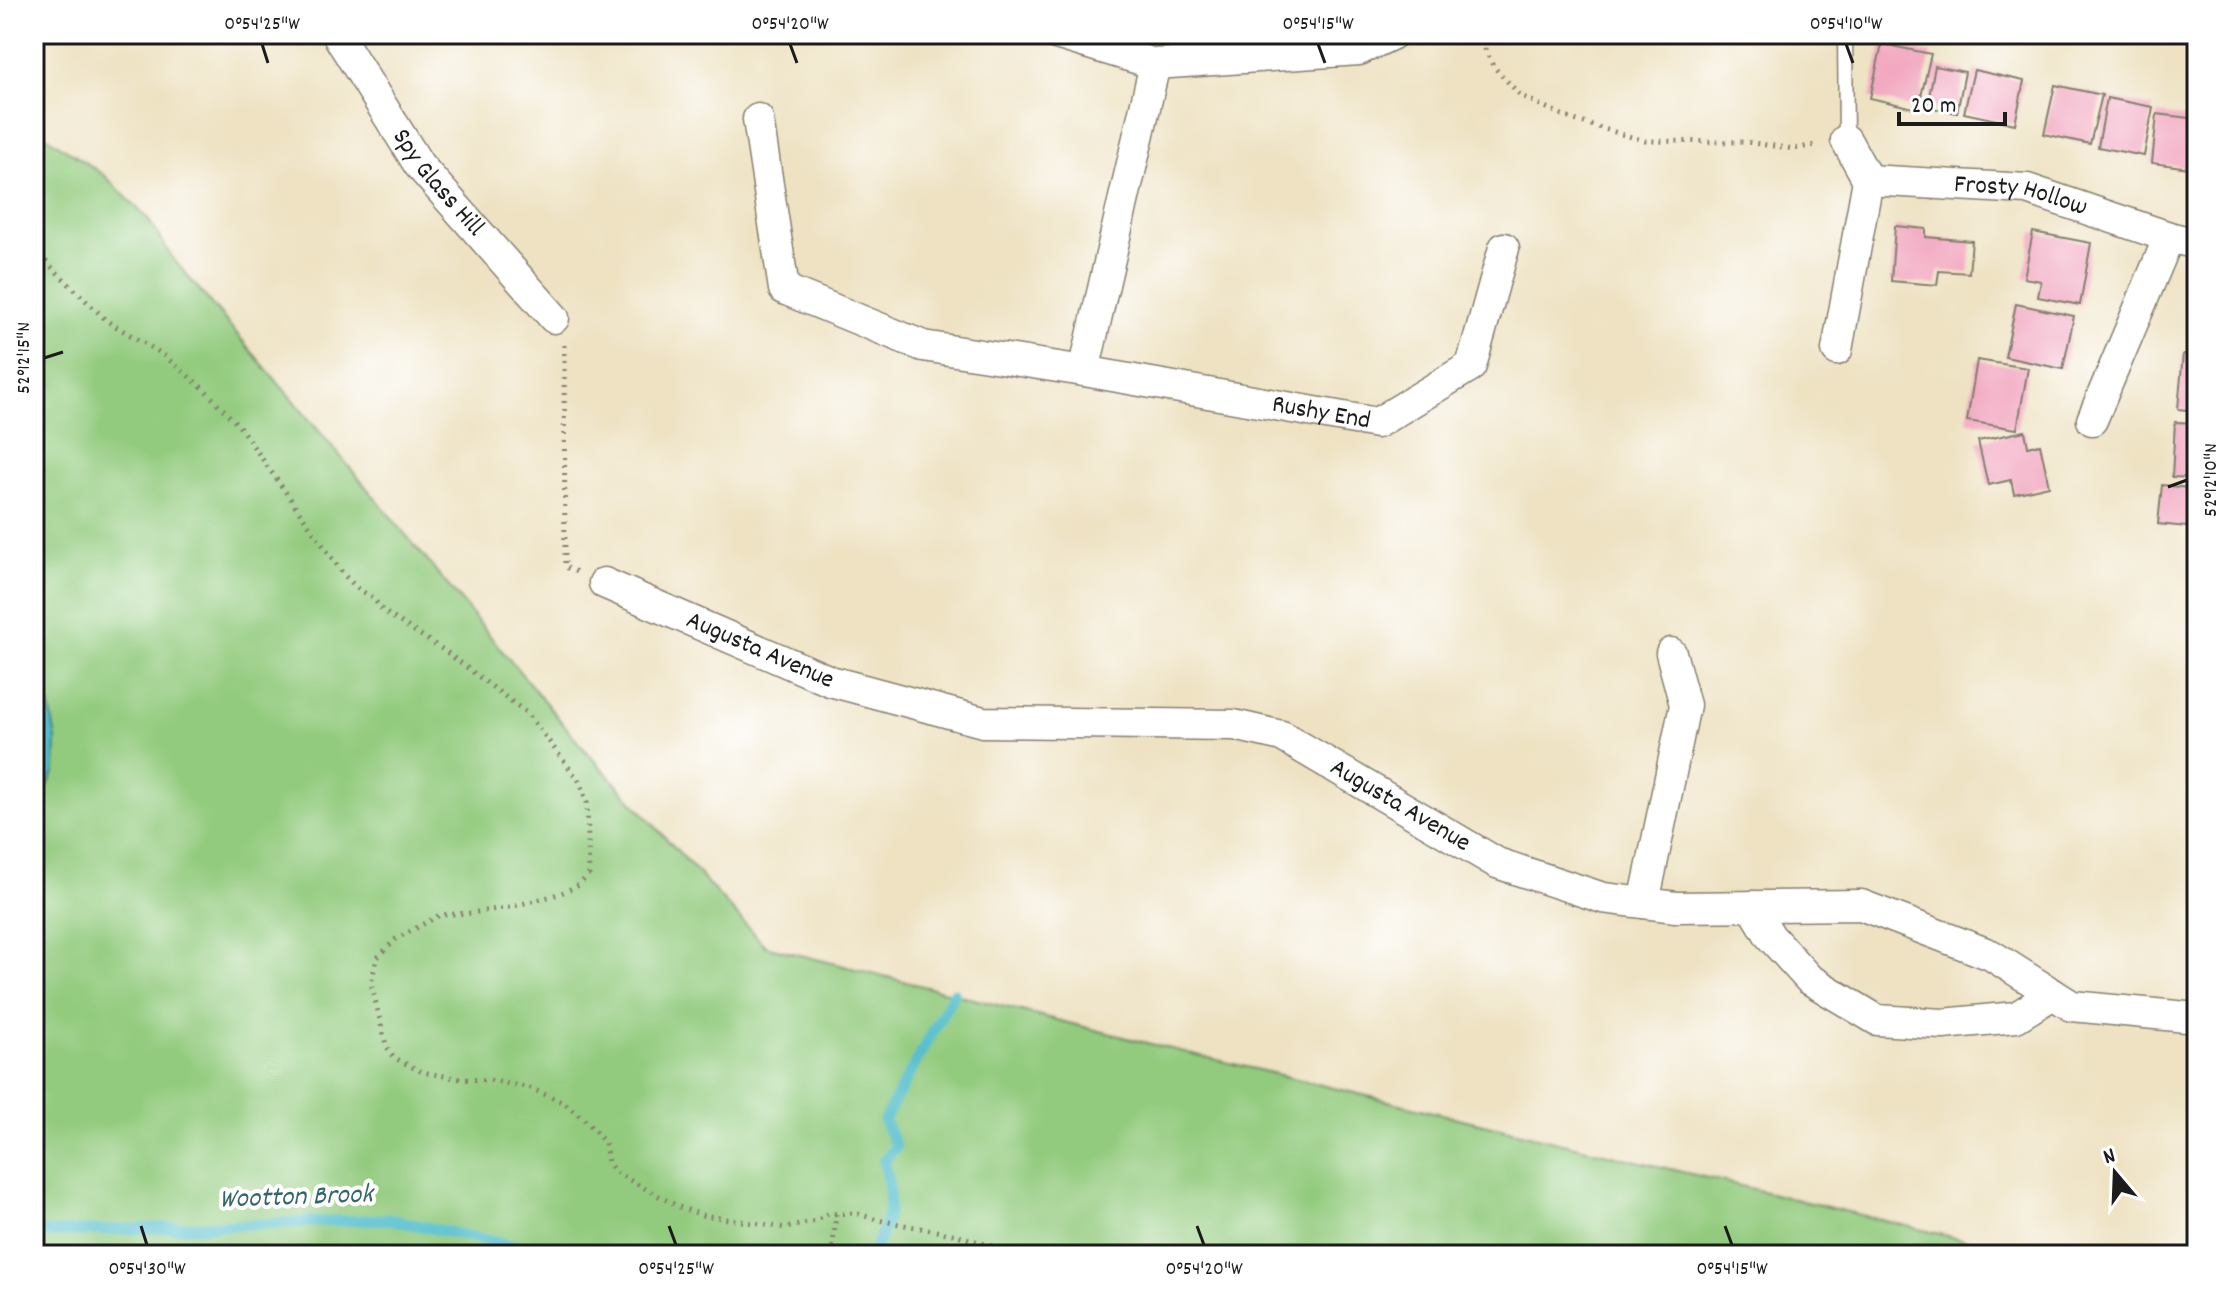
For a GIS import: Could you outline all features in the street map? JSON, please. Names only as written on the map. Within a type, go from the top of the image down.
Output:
[{"type":"street","name":"Spy Glass Hill","points":[[337,34],[419,165],[554,318]]},
{"type":"street","points":[[1056,34],[1155,64],[1356,42],[1393,34]]},
{"type":"street","points":[[1084,371],[1155,64]]},
{"type":"street","name":"Rushy End","points":[[758,119],[784,289],[923,346],[1377,423],[1471,366],[1504,248]]},
{"type":"street","points":[[1837,350],[1868,180],[1846,140]]},
{"type":"street","name":"Frosty Hollow","points":[[1868,180],[2027,189],[2183,240],[2092,420]]},
{"type":"street","name":"Augusta Avenue","points":[[604,583],[830,681],[983,722],[1234,725],[1282,736],[1497,863],[1603,898],[1676,907],[1861,905],[1991,955],[2072,1006],[2197,1018]]},
{"type":"street","points":[[1644,903],[1685,705],[1671,653]]},
{"type":"street","points":[[1752,906],[1770,936],[1809,979],[1877,1020],[1943,1024],[2016,1017],[2053,994]]},
{"type":"lane","points":[[1845,34],[1846,140]]},
{"type":"path","points":[[1478,34],[1493,66],[1521,96],[1571,119],[1645,141],[1746,142],[1794,149],[1846,140]]},
{"type":"path","points":[[34,250],[100,316],[162,354],[205,390],[239,426],[344,575],[373,598],[383,611],[445,651],[528,714],[580,782],[587,803],[589,874],[579,885],[559,894],[510,907],[440,915],[396,939],[377,958],[371,983],[386,1045],[393,1057],[422,1072],[530,1088],[565,1103],[605,1143],[608,1162],[615,1172],[679,1207],[702,1215],[786,1228],[800,1226],[828,1214],[855,1213],[957,1235],[1020,1255]]},
{"type":"path","points":[[554,318],[564,346],[565,567],[604,583]]},
{"type":"path","points":[[832,1255],[836,1214]]},
{"type":"green space","points":[[34,128],[104,175],[148,219],[174,260],[584,749],[765,946],[1151,1044],[2027,1255],[34,1255]]},
{"type":"water","points":[[34,676],[50,707],[56,739],[55,771],[48,785],[34,794]]},
{"type":"building","points":[[1882,44],[1931,54],[1918,109],[1870,98]]},
{"type":"building","points":[[1935,66],[1965,72],[1957,113],[1927,107]]},
{"type":"building","points":[[1974,70],[2024,81],[2015,124],[1964,113]]},
{"type":"building","points":[[2055,85],[2102,95],[2090,144],[2044,134]]},
{"type":"building","points":[[2107,98],[2153,107],[2144,156],[2098,147]]},
{"type":"building","points":[[2157,114],[2197,119],[2197,169],[2152,163]]},
{"type":"building","points":[[1895,226],[1926,229],[1926,237],[1972,241],[1969,273],[1939,271],[1937,285],[1891,281]]},
{"type":"building","points":[[2033,232],[2091,243],[2080,305],[2038,297],[2041,281],[2024,278]]},
{"type":"building","points":[[2195,284],[2197,344],[2191,344]]},
{"type":"building","points":[[2016,304],[2074,316],[2063,369],[2005,357]]},
{"type":"building","points":[[2183,354],[2197,355],[2197,411],[2178,409]]},
{"type":"building","points":[[1977,360],[2028,368],[2017,429],[1967,421]]},
{"type":"building","points":[[2175,422],[2197,423],[2197,478],[2172,477]]},
{"type":"building","points":[[2025,431],[2028,447],[2040,444],[2049,486],[2014,494],[2011,480],[1988,485],[1978,441]]},
{"type":"building","points":[[2162,485],[2197,489],[2197,528],[2158,524]]},
{"type":"waterway","points":[[872,1255],[889,1209],[884,1160],[896,1147],[884,1120],[954,993]]},
{"type":"waterway","name":"Wootton Brook","points":[[34,1233],[388,1219],[556,1255]]}]
